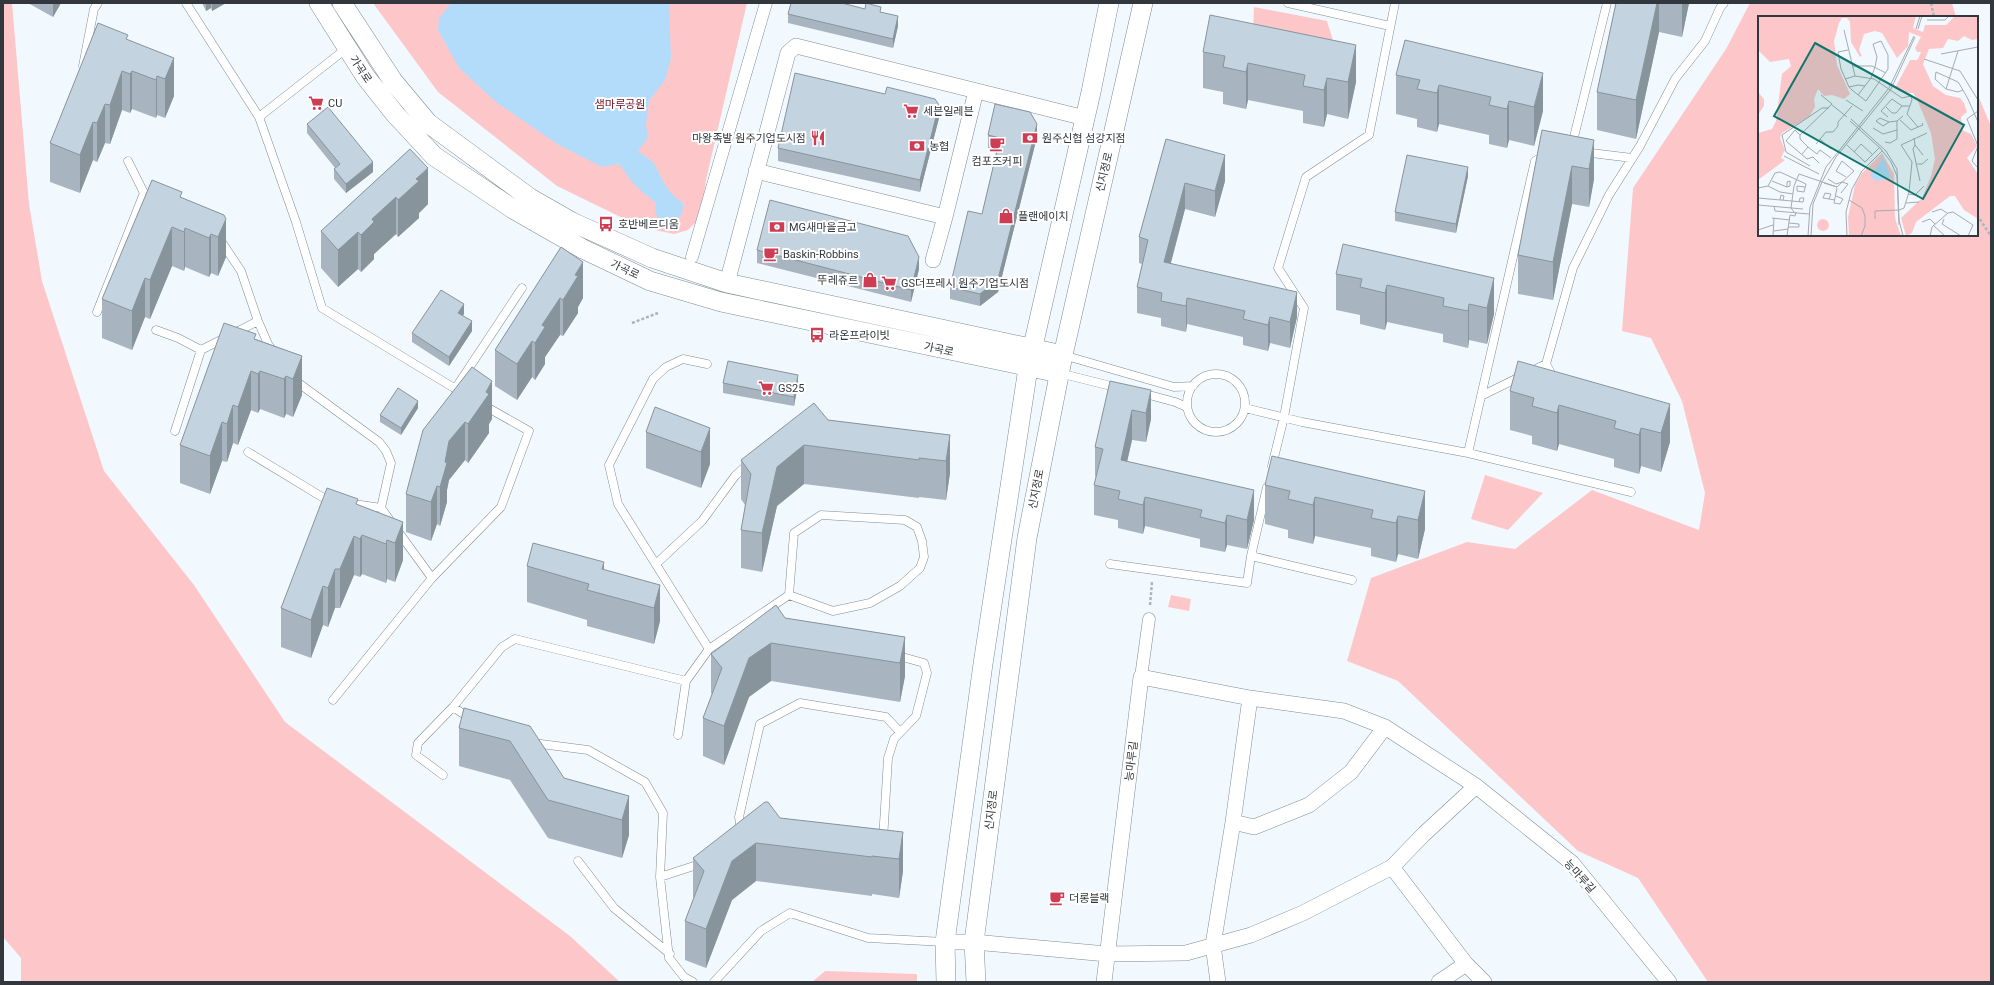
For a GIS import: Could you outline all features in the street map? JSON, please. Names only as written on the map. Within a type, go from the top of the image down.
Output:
[{"type":"street","name":"가곡로","points":[[319,3],[365,76],[390,108],[434,156],[513,209],[583,249],[650,280],[721,302],[1028,368],[1059,373]]},
{"type":"street","name":"가곡로","points":[[342,3],[393,81],[428,123],[530,198],[572,222],[652,258],[727,283],[1063,355]]},
{"type":"street","points":[[692,257],[766,3]]},
{"type":"street","points":[[946,982],[945,942],[983,664],[1028,368],[1085,118],[1109,3]]},
{"type":"street","name":"신지정로","points":[[976,982],[974,942],[1027,538],[1059,373],[1143,3]]},
{"type":"street","points":[[721,302],[788,53],[796,46],[1085,118]]},
{"type":"street","points":[[933,260],[976,91]]},
{"type":"street","points":[[756,171],[945,217]]},
{"type":"street","points":[[1141,677],[1148,619]]},
{"type":"street","name":"능마루길","points":[[1104,982],[1141,677],[1250,698],[1344,711],[1385,727],[1476,786],[1572,863],[1669,982]]},
{"type":"street","points":[[1218,982],[1213,946],[1233,822],[1250,698]]},
{"type":"street","points":[[1233,822],[1254,827],[1309,805],[1351,772],[1385,727]]},
{"type":"street","points":[[945,942],[974,942],[1107,954],[1186,953],[1251,935],[1303,913],[1392,867],[1424,834],[1476,786]]},
{"type":"street","points":[[1392,867],[1466,964],[1484,982]]},
{"type":"street","points":[[1439,982],[1466,964]]},
{"type":"lane","points":[[81,72],[94,9],[98,3]]},
{"type":"lane","points":[[186,3],[259,117],[296,222],[322,308],[455,389],[529,431],[501,507],[432,578],[333,700]]},
{"type":"lane","points":[[1288,3],[1390,26]]},
{"type":"lane","points":[[1110,564],[1247,583],[1251,556],[1284,417],[1304,308],[1278,268],[1306,177],[1369,135],[1395,3]]},
{"type":"lane","points":[[1565,149],[1574,137],[1607,3]]},
{"type":"lane","points":[[1560,389],[1546,364],[1573,268],[1609,195],[1632,158],[1675,79],[1705,41],[1720,8],[1724,3]]},
{"type":"lane","points":[[259,117],[347,48]]},
{"type":"lane","points":[[1468,452],[1535,161],[1565,149],[1632,158]]},
{"type":"lane","points":[[128,161],[144,193],[163,205]]},
{"type":"lane","points":[[97,312],[144,193]]},
{"type":"lane","points":[[209,232],[222,240],[241,271],[258,321],[268,344],[278,357]]},
{"type":"lane","points":[[455,389],[522,288]]},
{"type":"lane","points":[[175,431],[201,350],[258,321]]},
{"type":"lane","points":[[156,330],[178,338],[201,350]]},
{"type":"lane","points":[[1063,355],[1174,387],[1192,386]]},
{"type":"lane","points":[[707,364],[683,359],[666,367],[653,379],[609,465],[618,504],[657,563],[709,648]]},
{"type":"lane","points":[[1481,396],[1546,364]]},
{"type":"lane","points":[[287,370],[297,382],[379,442],[386,451],[391,463],[381,508],[432,578]]},
{"type":"lane","points":[[1059,373],[1175,402],[1187,407]]},
{"type":"lane","points":[[1208,374],[1228,376],[1236,381],[1242,389],[1245,398],[1245,408],[1242,417],[1228,429],[1218,432],[1209,431],[1201,427],[1190,415],[1187,407],[1187,399],[1192,386],[1208,374]]},
{"type":"lane","points":[[1245,408],[1284,417],[1468,452],[1631,492]]},
{"type":"lane","points":[[248,452],[326,504],[381,508]]},
{"type":"lane","points":[[657,563],[702,521],[734,476],[757,456]]},
{"type":"lane","points":[[821,515],[905,520],[917,527],[922,540],[924,557],[920,568],[900,586],[870,602],[833,611],[788,595],[794,533],[821,515]]},
{"type":"lane","points":[[1251,556],[1352,580]]},
{"type":"lane","points":[[678,735],[686,681],[709,648],[788,595]]},
{"type":"lane","points":[[443,775],[416,755],[418,742],[453,707],[502,646],[515,639],[686,681]]},
{"type":"lane","points":[[876,848],[883,845],[888,758],[894,739],[916,716],[927,673],[924,663],[882,653]]},
{"type":"lane","points":[[742,833],[739,817],[760,724],[800,703],[886,717],[900,732]]},
{"type":"lane","points":[[453,707],[479,724]]},
{"type":"lane","points":[[531,749],[528,743],[588,750],[646,782],[663,813],[660,877],[670,958],[684,977],[693,982]]},
{"type":"lane","points":[[660,877],[707,862],[713,857]]},
{"type":"lane","points":[[578,861],[614,908],[670,954]]},
{"type":"lane","points":[[714,982],[761,932],[790,913],[868,938],[945,942]]},
{"type":"path","points":[[1931,3],[1934,16]]},
{"type":"path","points":[[1978,216],[1991,236]]},
{"type":"path","points":[[632,323],[658,313]]},
{"type":"path","points":[[1148,619],[1154,570]]},
{"type":"green space","points":[[3,3],[12,3],[29,204],[42,281],[104,471],[194,585],[285,722],[570,936],[620,982],[21,982],[21,958],[3,937]]},
{"type":"green space","name":"샘마루공원","points":[[373,3],[747,3],[706,180],[701,217],[688,230],[674,234],[641,227],[557,186],[438,92]]},
{"type":"green space","points":[[1750,3],[1952,3],[1956,16],[1758,16],[1758,236],[1978,236],[1978,95],[1991,126],[1991,982],[1708,982],[1638,878],[1578,851],[1398,681],[1347,661],[1371,578],[1467,542],[1515,549],[1592,490],[1699,530],[1705,493],[1682,401],[1651,338],[1622,331],[1633,188],[1726,49]]},
{"type":"green space","points":[[1254,7],[1327,21],[1336,50],[1253,34]]},
{"type":"green space","points":[[1485,475],[1543,493],[1508,530],[1471,519]]},
{"type":"green space","points":[[1171,595],[1191,599],[1189,611],[1168,607]]},
{"type":"green space","points":[[825,971],[917,974],[917,982],[812,982]]},
{"type":"water","points":[[451,3],[669,3],[671,58],[665,80],[649,101],[646,124],[648,138],[638,151],[654,163],[669,190],[683,203],[680,217],[668,225],[660,222],[655,212],[656,204],[636,186],[619,164],[602,167],[557,144],[496,102],[459,68],[438,30],[439,18]]},
{"type":"building","points":[[791,3],[842,3],[865,9],[866,3],[881,7],[880,12],[898,16],[893,39],[788,14]]},
{"type":"building","points":[[1616,3],[1657,3],[1636,100],[1597,92]]},
{"type":"building","points":[[1210,15],[1356,45],[1348,82],[1327,78],[1324,90],[1303,86],[1305,75],[1248,63],[1246,72],[1223,67],[1225,56],[1203,52]]},
{"type":"building","points":[[98,23],[128,35],[126,39],[174,58],[165,79],[157,76],[156,80],[132,71],[130,74],[122,71],[110,105],[105,104],[97,123],[93,122],[80,155],[50,143]]},
{"type":"building","points":[[1405,40],[1543,73],[1534,107],[1509,101],[1507,109],[1489,105],[1491,97],[1439,85],[1437,93],[1417,89],[1420,80],[1396,75]]},
{"type":"building","points":[[795,73],[885,94],[887,87],[935,99],[939,105],[920,180],[778,148]]},
{"type":"building","points":[[995,104],[1030,112],[1037,124],[998,279],[980,294],[950,287],[968,211],[982,214],[1000,138],[988,135]]},
{"type":"building","points":[[328,107],[373,162],[346,184],[334,169],[340,164],[307,124]]},
{"type":"building","points":[[1542,130],[1594,140],[1589,169],[1572,166],[1553,262],[1518,255]]},
{"type":"building","points":[[1166,139],[1225,155],[1215,191],[1185,183],[1164,262],[1297,292],[1290,322],[1270,317],[1268,325],[1243,319],[1245,311],[1187,298],[1186,306],[1161,301],[1162,293],[1137,287],[1148,240],[1139,237]]},
{"type":"building","points":[[410,149],[428,168],[416,179],[419,181],[398,200],[396,197],[372,219],[374,222],[361,235],[358,232],[338,250],[321,231]]},
{"type":"building","points":[[1407,155],[1468,167],[1456,224],[1395,212]]},
{"type":"building","points":[[152,180],[182,192],[180,197],[224,215],[226,219],[218,237],[211,234],[209,238],[185,228],[184,232],[172,227],[150,280],[145,278],[132,311],[102,299]]},
{"type":"building","points":[[770,200],[908,236],[919,257],[911,290],[757,250]]},
{"type":"building","points":[[1343,244],[1494,278],[1487,308],[1469,304],[1468,311],[1443,306],[1444,298],[1387,285],[1385,293],[1360,287],[1362,279],[1336,274]]},
{"type":"building","points":[[561,247],[583,262],[575,275],[578,276],[563,300],[560,298],[542,325],[545,327],[535,343],[532,341],[517,364],[495,350]]},
{"type":"building","points":[[441,290],[464,304],[458,313],[472,321],[449,357],[412,333]]},
{"type":"building","points":[[224,323],[256,334],[254,339],[302,356],[293,379],[286,376],[284,379],[260,371],[258,374],[251,371],[238,407],[233,405],[227,424],[222,422],[210,456],[180,445]]},
{"type":"building","points":[[728,361],[798,375],[794,397],[723,383]]},
{"type":"building","points":[[1518,361],[1670,404],[1661,433],[1641,428],[1639,435],[1614,428],[1616,421],[1559,405],[1557,413],[1532,406],[1534,398],[1510,391]]},
{"type":"building","points":[[472,367],[492,381],[486,392],[489,394],[468,424],[465,422],[449,441],[445,462],[447,463],[440,487],[437,486],[431,502],[406,494],[423,430]]},
{"type":"building","points":[[1110,381],[1151,390],[1146,413],[1132,410],[1121,460],[1254,490],[1247,520],[1227,515],[1225,523],[1200,517],[1202,510],[1145,497],[1143,505],[1118,499],[1120,491],[1094,485],[1103,449],[1095,447]]},
{"type":"building","points":[[398,388],[418,401],[401,428],[380,415]]},
{"type":"building","points":[[814,403],[828,420],[950,435],[946,461],[919,458],[919,460],[804,445],[777,467],[762,533],[741,530],[751,474],[741,460]]},
{"type":"building","points":[[655,407],[710,428],[701,452],[646,432]]},
{"type":"building","points":[[1272,456],[1425,491],[1418,520],[1398,516],[1396,523],[1371,518],[1373,510],[1315,497],[1313,505],[1288,499],[1290,491],[1265,485]]},
{"type":"building","points":[[327,488],[358,499],[356,504],[403,522],[395,543],[387,540],[386,544],[362,535],[360,539],[354,536],[340,569],[335,569],[328,588],[323,586],[311,620],[281,608]]},
{"type":"building","points":[[533,543],[604,562],[602,569],[660,585],[654,608],[587,590],[589,584],[527,566]]},
{"type":"building","points":[[776,605],[785,618],[905,637],[900,663],[771,643],[749,658],[724,726],[703,718],[722,668],[711,654]]},
{"type":"building","points":[[464,708],[530,726],[564,778],[629,796],[622,820],[548,800],[510,741],[459,728]]},
{"type":"building","points":[[765,802],[768,802],[780,818],[903,832],[899,859],[756,843],[732,861],[706,929],[685,921],[704,871],[693,858]]},
{"type":"place","name":"CU","points":[[316,103]]},
{"type":"place","name":"세븐일레븐","points":[[911,111]]},
{"type":"place","name":"마왕족발 원주기업도시점","points":[[818,138]]},
{"type":"place","name":"원주신협 섬강지점","points":[[1030,138]]},
{"type":"place","name":"컴포즈커피","points":[[997,144]]},
{"type":"place","name":"농협","points":[[917,146]]},
{"type":"place","name":"플랜에이치","points":[[1006,216]]},
{"type":"place","name":"호반베르디움","points":[[606,224]]},
{"type":"place","name":"MG새마을금고","points":[[777,227]]},
{"type":"place","name":"Baskin-Robbins","points":[[771,254]]},
{"type":"place","name":"뚜레쥬르","points":[[870,280]]},
{"type":"place","name":"GS더프레시 원주기업도시점","points":[[889,283]]},
{"type":"place","name":"라온프라이빗","points":[[817,335]]},
{"type":"place","name":"GS25","points":[[766,388]]},
{"type":"place","name":"더롱블랙","points":[[1057,898]]}]
